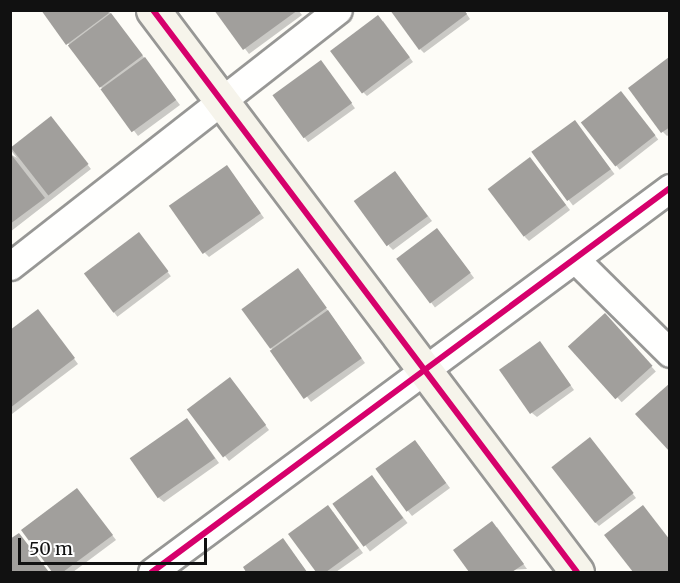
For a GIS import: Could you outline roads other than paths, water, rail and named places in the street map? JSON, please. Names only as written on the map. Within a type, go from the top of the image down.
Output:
[{"type":"street","points":[[153,10],[421,373],[577,573]]},
{"type":"street","points":[[10,266],[338,10]]},
{"type":"street","points":[[154,572],[576,260],[669,188]]},
{"type":"street","points":[[576,260],[669,353]]}]
